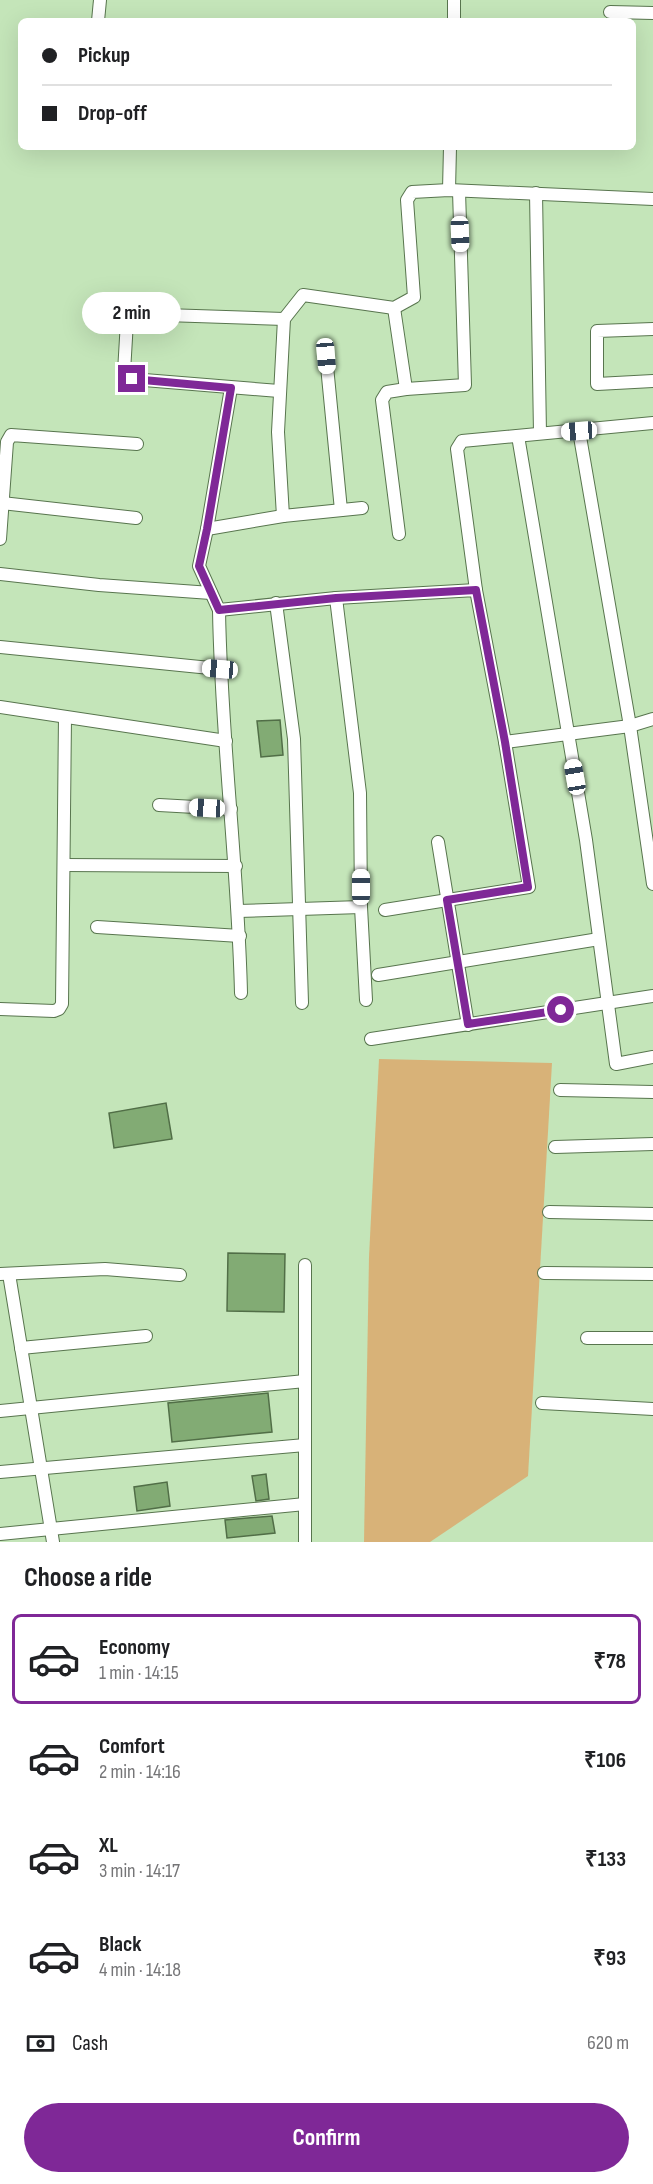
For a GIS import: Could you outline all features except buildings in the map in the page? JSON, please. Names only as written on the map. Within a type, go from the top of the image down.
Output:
[{"type":"street","points":[[98,18],[100,0]]},
{"type":"street","points":[[454,0],[454,18]]},
{"type":"street","points":[[610,12],[627,17],[653,13]]},
{"type":"street","points":[[399,534],[382,400],[387,392],[465,385],[450,150]]},
{"type":"street","points":[[283,516],[278,432],[284,319],[303,295],[394,308],[414,297],[407,200],[412,192],[454,190],[653,199]]},
{"type":"street","points":[[536,193],[540,433]]},
{"type":"street","points":[[394,308],[406,389]]},
{"type":"street","points":[[279,391],[126,377],[124,372],[126,332],[127,321],[135,314],[284,319]]},
{"type":"street","points":[[653,329],[597,331],[597,384],[653,381]]},
{"type":"street","points":[[326,356],[340,510]]},
{"type":"street","points":[[231,388],[199,566],[219,610],[220,669],[236,866],[241,993]]},
{"type":"street","points":[[385,910],[528,887],[505,742],[476,590],[457,449],[462,441],[653,423]]},
{"type":"street","points":[[579,431],[630,726],[653,884]]},
{"type":"street","points":[[0,539],[7,442],[11,435],[137,444]]},
{"type":"street","points":[[518,436],[586,840],[616,1064],[653,1057]]},
{"type":"street","points":[[2,503],[136,518]]},
{"type":"street","points":[[207,529],[283,516],[362,508]]},
{"type":"street","points":[[0,574],[99,585],[211,593]]},
{"type":"street","points":[[219,610],[336,598],[476,590]]},
{"type":"street","points":[[336,598],[360,793],[361,907],[366,1000]]},
{"type":"street","points":[[276,603],[294,739],[302,1003]]},
{"type":"street","points":[[0,647],[220,669]]},
{"type":"street","points":[[0,707],[226,741]]},
{"type":"street","points":[[0,1009],[54,1011],[62,1004],[65,717]]},
{"type":"street","points":[[505,742],[630,726],[653,719]]},
{"type":"street","points":[[159,805],[231,809]]},
{"type":"street","points":[[438,842],[468,1024]]},
{"type":"street","points":[[64,865],[236,866]]},
{"type":"street","points":[[238,911],[361,907]]},
{"type":"street","points":[[97,927],[240,936]]},
{"type":"street","points":[[378,975],[599,939]]},
{"type":"street","points":[[371,1039],[653,996]]},
{"type":"street","points":[[560,1090],[653,1092]]},
{"type":"street","points":[[555,1147],[653,1144]]},
{"type":"street","points":[[549,1212],[653,1214]]},
{"type":"street","points":[[305,1265],[305,1542]]},
{"type":"street","points":[[53,1542],[21,1348],[4,1274],[105,1269],[180,1275]]},
{"type":"street","points":[[544,1273],[653,1274]]},
{"type":"street","points":[[21,1348],[146,1336]]},
{"type":"street","points":[[587,1338],[653,1338]]},
{"type":"street","points":[[0,1411],[305,1382]]},
{"type":"street","points":[[542,1403],[653,1409]]},
{"type":"street","points":[[0,1472],[305,1445]]},
{"type":"street","points":[[0,1534],[305,1504]]},
{"type":"shaded area","points":[[379,1059],[552,1063],[528,1476],[430,1542],[364,1542],[369,1257]]},
{"type":"route","points":[[132,379],[231,388],[199,566],[219,610],[336,598],[476,590],[505,742],[528,887],[447,900],[468,1024],[561,1010]]}]
